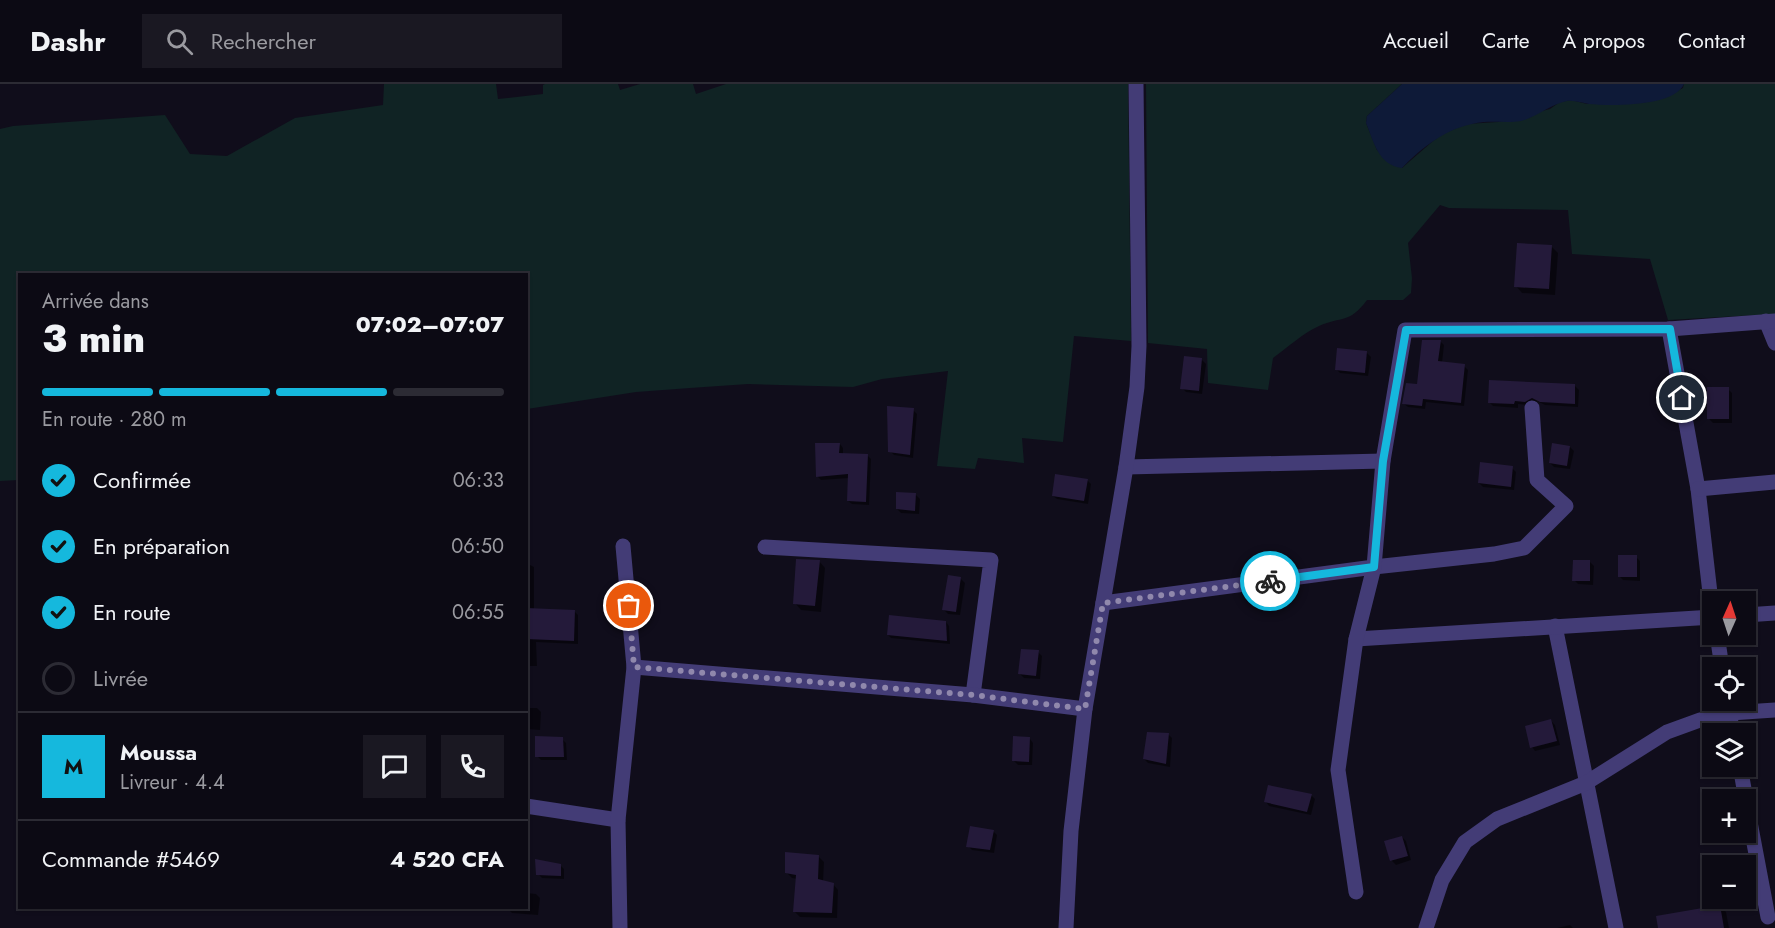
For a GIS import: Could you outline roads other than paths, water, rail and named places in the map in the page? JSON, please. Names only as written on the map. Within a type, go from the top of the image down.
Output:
[{"type":"street","points":[[1066,928],[1071,831],[1085,709],[1126,467],[1137,387],[1139,346],[1136,84]]},
{"type":"street","points":[[1356,892],[1338,770],[1356,639],[1374,567],[1383,461],[1406,330],[1670,329],[1771,321],[1775,344]]},
{"type":"street","points":[[1670,329],[1698,489],[1710,591]]},
{"type":"street","points":[[1103,603],[1374,567],[1494,554],[1524,548],[1566,506],[1537,480],[1532,408]]},
{"type":"street","points":[[1126,467],[1383,461]]},
{"type":"street","points":[[1698,489],[1775,482]]},
{"type":"street","points":[[620,928],[618,820],[634,667],[623,546]]},
{"type":"street","points":[[765,547],[991,560],[973,695]]},
{"type":"street","points":[[1756,614],[1775,613]]},
{"type":"street","points":[[1356,639],[1702,619]]},
{"type":"street","points":[[1555,626],[1616,928]]},
{"type":"street","points":[[634,667],[973,695],[1085,709]]},
{"type":"street","points":[[1756,709],[1775,710]]},
{"type":"street","points":[[1426,928],[1442,880],[1465,842],[1497,819],[1586,783],[1667,732],[1719,711]]},
{"type":"street","points":[[528,806],[618,820]]},
{"type":"street","points":[[1754,843],[1767,918]]},
{"type":"water","points":[[1402,84],[1684,84],[1678,92],[1655,101],[1612,105],[1567,101],[1521,121],[1484,122],[1460,127],[1429,144],[1402,168],[1387,162],[1378,152],[1366,123],[1367,116]]}]
